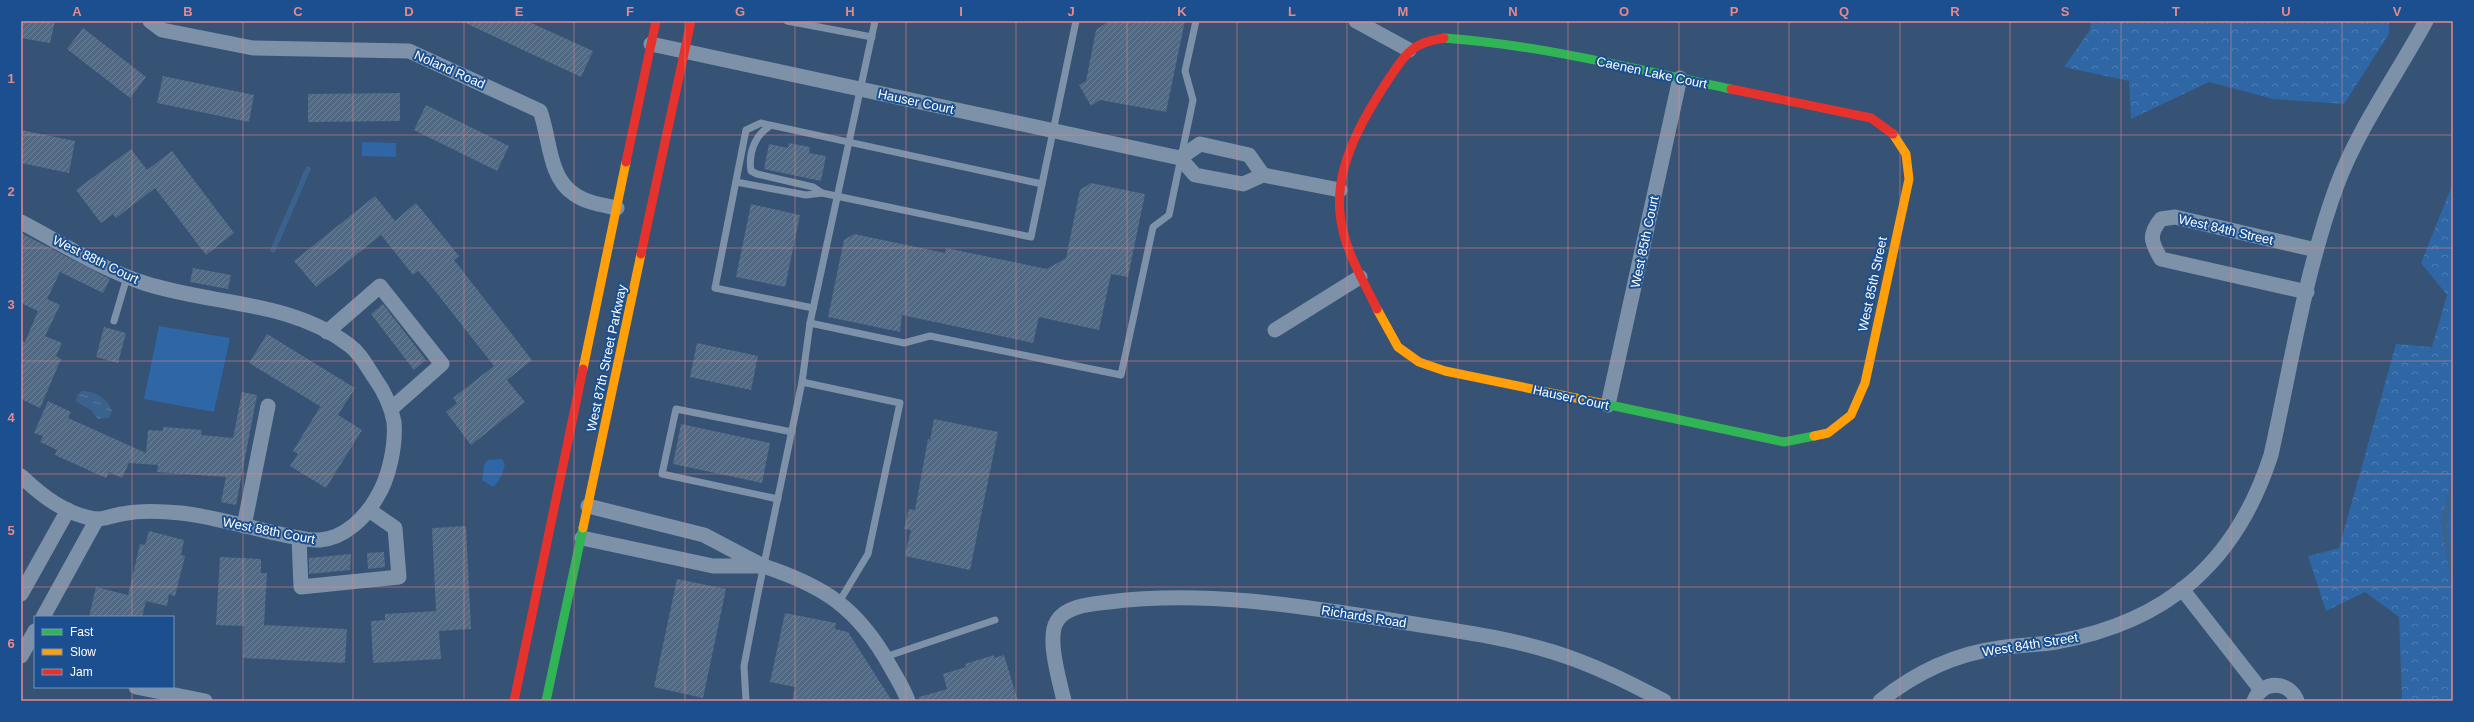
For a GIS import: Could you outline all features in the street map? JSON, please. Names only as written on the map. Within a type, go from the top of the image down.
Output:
[{"type":"street","name":"Noland Road","points":[[150,21],[162,30],[253,48],[410,51],[540,111],[554,164],[563,183],[574,194],[591,202],[618,208]]},
{"type":"street","name":"West 87th Street Parkway","points":[[514,701],[656,21]]},
{"type":"street","name":"West 87th Street Parkway","points":[[546,701],[582,538],[691,21]]},
{"type":"street","points":[[1356,21],[1409,50]]},
{"type":"street","name":"West 84th Street","points":[[1880,701],[1899,685],[1937,665],[1967,654],[1999,648],[2055,642],[2098,633],[2150,612],[2182,590],[2223,550],[2244,521],[2261,486],[2271,456],[2316,250],[2337,185],[2352,150],[2378,102],[2426,21]]},
{"type":"street","name":"Caenen Lake Court","points":[[1340,190],[1356,134],[1367,111],[1409,50],[1424,41],[1444,38],[1499,42],[1546,50],[1680,78],[1870,118],[1891,132]]},
{"type":"street","name":"Hauser Court","points":[[652,44],[1180,158]]},
{"type":"street","name":"West 85th Court","points":[[1608,406],[1680,78]]},
{"type":"street","name":"West 85th Street","points":[[1828,433],[1851,415],[1865,383],[1909,179],[1906,154],[1891,132]]},
{"type":"street","points":[[1263,175],[1249,155],[1200,144],[1180,158],[1195,175],[1243,184],[1263,175],[1340,190]]},
{"type":"street","name":"Hauser Court","points":[[1340,190],[1340,212],[1350,253],[1360,277],[1398,346],[1411,358],[1445,370],[1608,406],[1784,442],[1828,433]]},
{"type":"street","name":"West 84th Street","points":[[2307,292],[2161,259],[2152,245],[2153,229],[2161,219],[2175,217],[2316,250]]},
{"type":"street","name":"West 88th Court","points":[[21,222],[128,276],[161,288],[284,314],[327,332],[349,345],[366,362],[382,387],[391,409],[394,441],[383,488],[369,510],[351,527],[334,536],[321,540],[299,538],[183,514],[156,511],[123,513],[97,519]]},
{"type":"street","points":[[1275,330],[1360,277]]},
{"type":"street","points":[[327,332],[380,286],[442,364],[391,409]]},
{"type":"street","points":[[591,338],[597,349]]},
{"type":"street","points":[[244,526],[268,406]]},
{"type":"street","points":[[21,476],[39,493],[68,510],[97,519],[44,616]]},
{"type":"street","points":[[588,506],[704,535],[763,566],[809,583],[839,602],[854,614],[885,658],[908,701]]},
{"type":"street","points":[[21,594],[68,510]]},
{"type":"street","points":[[299,538],[301,586],[399,577],[395,528],[369,510]]},
{"type":"street","points":[[573,518],[582,538],[713,566],[763,566]]},
{"type":"street","points":[[2182,590],[2257,695],[2267,686],[2283,686],[2290,689],[2297,701]]},
{"type":"street","name":"Richards Road","points":[[1064,701],[1052,636],[1057,620],[1077,606],[1133,599],[1220,598],[1283,603],[1505,639],[1553,652],[1609,673],[1664,701]]},
{"type":"street","points":[[26,647],[34,633]]},
{"type":"street","points":[[141,688],[205,701]]},
{"type":"lane","points":[[788,21],[872,37]]},
{"type":"lane","points":[[746,701],[744,666],[763,566],[802,382],[813,308],[875,21]]},
{"type":"lane","points":[[736,182],[806,195],[822,193],[1031,237],[1076,21]]},
{"type":"lane","points":[[810,323],[904,343],[930,336],[1121,375],[1153,227],[1169,215],[1193,100],[1185,71],[1196,21]]},
{"type":"lane","points":[[813,308],[715,288],[746,130],[761,123],[1042,184]]},
{"type":"lane","points":[[770,126],[759,132],[756,138],[750,164],[751,171],[757,174],[813,186],[822,193]]},
{"type":"lane","points":[[114,321],[128,276]]},
{"type":"lane","points":[[802,382],[900,404],[868,554],[839,602]]},
{"type":"lane","points":[[778,498],[662,474],[676,409],[792,432]]},
{"type":"lane","points":[[885,658],[995,620]]},
{"type":"green space","points":[[2091,21],[2389,21],[2389,34],[2344,104],[2273,99],[2209,82],[2131,119],[2129,81],[2064,67],[2090,30]]},
{"type":"green space","points":[[362,142],[396,143],[396,157],[362,156]]},
{"type":"green space","points":[[2453,183],[2453,701],[2402,701],[2399,617],[2365,592],[2326,611],[2308,556],[2339,548],[2396,344],[2432,347],[2447,295],[2421,263]]},
{"type":"green space","points":[[159,326],[230,338],[214,412],[144,399]]},
{"type":"green space","points":[[502,459],[505,464],[503,471],[493,487],[482,480],[484,465],[487,460]]},
{"type":"water","points":[[82,391],[92,392],[107,402],[112,411],[109,418],[98,419],[91,410],[76,402],[77,395]]},
{"type":"building","points":[[21,21],[55,21],[50,43],[21,38]]},
{"type":"building","points":[[461,21],[527,21],[593,51],[581,77]]},
{"type":"building","points":[[1109,21],[1185,21],[1166,112],[1100,100],[1091,106],[1079,85],[1086,81],[1096,30]]},
{"type":"building","points":[[83,28],[146,77],[130,98],[67,49]]},
{"type":"building","points":[[163,76],[254,95],[249,122],[157,103]]},
{"type":"building","points":[[400,93],[400,121],[308,122],[308,94]]},
{"type":"building","points":[[426,105],[509,146],[497,171],[414,130]]},
{"type":"building","points":[[21,130],[75,141],[69,173],[21,163]]},
{"type":"building","points":[[789,143],[810,147],[809,153],[826,156],[821,181],[764,169],[769,144],[788,148]]},
{"type":"building","points":[[131,149],[147,170],[172,151],[234,233],[206,255],[155,188],[116,218],[113,214],[101,223],[76,190]]},
{"type":"building","points":[[1091,183],[1145,194],[1128,277],[1111,274],[1099,330],[1039,317],[1033,343],[902,315],[900,332],[828,317],[844,240],[854,234],[945,253],[946,248],[1047,269],[1066,258],[1080,190]]},
{"type":"building","points":[[375,196],[395,221],[416,203],[459,256],[454,260],[532,360],[507,380],[525,402],[471,445],[446,412],[457,403],[453,398],[494,366],[418,271],[413,275],[381,235],[316,287],[294,261]]},
{"type":"building","points":[[751,204],[800,215],[785,287],[736,277]]},
{"type":"building","points":[[21,233],[110,279],[103,293],[60,272],[47,299],[60,305],[45,336],[62,343],[56,356],[61,359],[40,408],[21,399],[21,341],[25,342],[38,311],[21,303]]},
{"type":"building","points":[[193,268],[231,275],[228,289],[190,282]]},
{"type":"building","points":[[383,304],[426,360],[414,370],[371,314]]},
{"type":"building","points":[[104,327],[126,333],[118,363],[96,357]]},
{"type":"building","points":[[267,334],[355,388],[338,415],[362,430],[326,488],[290,466],[298,454],[293,451],[320,407],[323,408],[249,363]]},
{"type":"building","points":[[697,343],[758,356],[751,390],[690,377]]},
{"type":"building","points":[[242,392],[257,395],[236,505],[221,502],[226,477],[157,472],[158,465],[129,463],[122,478],[109,472],[106,478],[55,455],[57,450],[40,442],[43,436],[34,433],[48,401],[71,412],[68,418],[146,453],[148,430],[163,431],[163,427],[202,430],[201,435],[233,438]]},
{"type":"building","points":[[934,419],[998,432],[970,570],[905,556],[911,530],[904,529],[909,509],[915,510],[928,439],[930,440]]},
{"type":"building","points":[[681,424],[770,443],[762,483],[673,464]]},
{"type":"building","points":[[466,526],[471,629],[439,631],[441,659],[373,663],[371,621],[385,620],[385,614],[436,611],[432,528]]},
{"type":"building","points":[[149,531],[184,540],[181,555],[185,556],[175,596],[169,594],[167,606],[146,601],[142,616],[89,616],[96,587],[128,595],[140,544],[145,545]]},
{"type":"building","points":[[384,552],[385,567],[368,569],[367,553]]},
{"type":"building","points":[[351,554],[350,570],[309,574],[309,558]]},
{"type":"building","points":[[220,557],[261,559],[261,573],[267,573],[264,625],[347,629],[345,663],[243,658],[244,626],[216,625]]},
{"type":"building","points":[[677,579],[726,589],[703,698],[654,687]]},
{"type":"building","points":[[785,613],[836,623],[835,629],[848,632],[892,701],[792,701],[795,687],[770,682]]},
{"type":"building","points":[[994,655],[994,658],[1004,655],[1018,701],[919,701],[919,697],[947,689],[943,674],[966,667],[965,664]]},
{"type":"waterway","points":[[273,250],[308,169]]},
{"type":"waterway","points":[[2453,485],[2444,522],[2453,580]]},
{"type":"traffic: fast","points":[[1444,38],[1480,41],[1552,52],[1731,89]]},
{"type":"traffic: fast","points":[[1605,404],[1784,442],[1814,436]]},
{"type":"traffic: fast","points":[[546,701],[583,528]]},
{"type":"traffic: slow","points":[[1814,436],[1828,433],[1851,415],[1865,383],[1909,179],[1906,154],[1893,134]]},
{"type":"traffic: slow","points":[[583,369],[626,162]]},
{"type":"traffic: slow","points":[[583,528],[641,254]]},
{"type":"traffic: slow","points":[[1377,309],[1398,347],[1419,362],[1445,371],[1605,404]]},
{"type":"traffic: jam","points":[[626,162],[656,21]]},
{"type":"traffic: jam","points":[[641,254],[691,21]]},
{"type":"traffic: jam","points":[[1377,309],[1349,251],[1345,238],[1340,213],[1342,177],[1353,142],[1361,125],[1380,92],[1400,62],[1416,47],[1444,38]]},
{"type":"traffic: jam","points":[[1731,89],[1871,118],[1893,134]]},
{"type":"traffic: jam","points":[[514,701],[583,369]]}]
